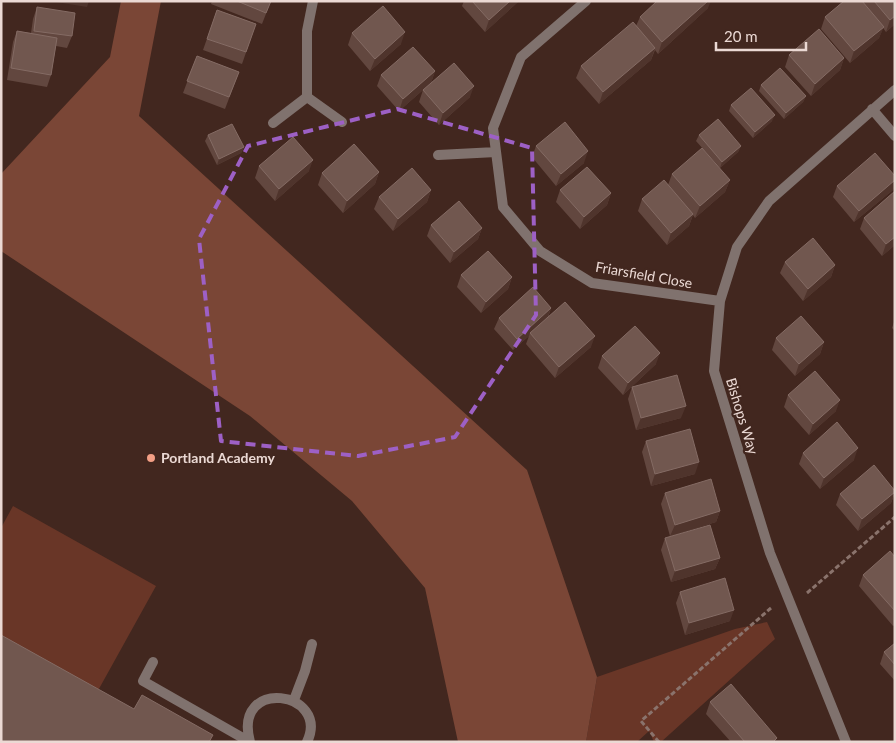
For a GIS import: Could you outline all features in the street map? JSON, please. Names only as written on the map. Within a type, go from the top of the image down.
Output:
[{"type":"street","points":[[307,97],[307,31],[313,1]]},
{"type":"street","name":"Friarsfield Close","points":[[586,1],[521,57],[493,128],[503,207],[540,251],[592,283],[720,301]]},
{"type":"street","name":"Bishops Way","points":[[846,742],[770,553],[714,371],[720,301],[737,247],[769,201],[895,90]]},
{"type":"street","points":[[307,97],[342,122]]},
{"type":"street","points":[[273,123],[307,97]]},
{"type":"street","points":[[872,109],[895,136]]},
{"type":"street","points":[[438,155],[496,152]]},
{"type":"street","points":[[294,700],[305,671],[312,644]]},
{"type":"street","points":[[153,662],[143,681],[250,742]]},
{"type":"street","points":[[250,742],[248,721],[252,711],[267,699],[276,697],[294,700],[307,714],[310,731],[306,742]]},
{"type":"path","points":[[791,606],[895,517]]},
{"type":"path","points":[[659,742],[641,721],[786,595]]},
{"type":"highlighted area","points":[[397,109],[532,148],[536,315],[455,437],[358,456],[221,441],[199,239],[248,146]]},
{"type":"shaded area","points":[[121,1],[161,1],[139,116],[527,470],[597,677],[586,742],[458,742],[425,588],[352,501],[250,416],[1,251],[1,174],[110,57]]},
{"type":"shaded area","points":[[13,506],[156,586],[90,705],[1,655],[1,528]]},
{"type":"shaded area","points":[[767,622],[775,639],[661,742],[654,742],[649,731],[637,742],[586,742],[597,677],[735,629]]},
{"type":"building","points":[[237,1],[271,1],[266,13]]},
{"type":"building","points":[[472,1],[510,1],[489,20]]},
{"type":"building","points":[[657,1],[708,1],[662,42],[640,17]]},
{"type":"building","points":[[844,1],[862,1],[884,27],[854,51],[825,17]]},
{"type":"building","points":[[874,1],[895,1],[895,16],[890,20]]},
{"type":"building","points":[[383,6],[405,32],[375,59],[352,33]]},
{"type":"building","points":[[37,7],[75,13],[72,36],[34,31]]},
{"type":"building","points":[[217,10],[256,24],[246,52],[207,39]]},
{"type":"building","points":[[633,22],[655,48],[603,92],[581,66]]},
{"type":"building","points":[[819,29],[844,58],[815,84],[789,55]]},
{"type":"building","points":[[17,31],[57,38],[51,75],[11,68]]},
{"type":"building","points":[[413,47],[435,71],[403,99],[381,75]]},
{"type":"building","points":[[197,56],[239,72],[229,97],[187,81]]},
{"type":"building","points":[[454,63],[474,86],[443,113],[423,90]]},
{"type":"building","points":[[780,68],[806,96],[786,113],[761,85]]},
{"type":"building","points":[[751,88],[775,115],[755,132],[731,105]]},
{"type":"building","points":[[718,119],[741,146],[722,162],[699,135]]},
{"type":"building","points":[[565,122],[588,151],[561,174],[536,146]]},
{"type":"building","points":[[232,124],[244,147],[219,159],[208,135]]},
{"type":"building","points":[[293,137],[313,160],[279,189],[259,166]]},
{"type":"building","points":[[354,144],[379,172],[347,201],[322,173]]},
{"type":"building","points":[[702,148],[730,180],[700,206],[672,174]]},
{"type":"building","points":[[875,153],[895,176],[895,180],[859,211],[837,186]]},
{"type":"building","points":[[587,167],[611,193],[584,217],[560,190]]},
{"type":"building","points":[[412,168],[431,190],[398,219],[379,197]]},
{"type":"building","points":[[664,180],[693,214],[671,233],[642,199]]},
{"type":"building","points":[[895,191],[895,237],[886,244],[864,218]]},
{"type":"building","points":[[459,201],[482,228],[454,252],[431,225]]},
{"type":"building","points":[[813,238],[835,265],[808,289],[785,262]]},
{"type":"building","points":[[488,251],[512,277],[486,302],[461,275]]},
{"type":"building","points":[[533,287],[551,308],[517,339],[499,318]]},
{"type":"building","points":[[565,302],[595,336],[559,367],[530,333]]},
{"type":"building","points":[[801,316],[824,342],[799,364],[776,338]]},
{"type":"building","points":[[635,326],[660,353],[628,383],[602,356]]},
{"type":"building","points":[[815,371],[840,400],[813,424],[788,395]]},
{"type":"building","points":[[677,375],[686,406],[641,418],[632,387]]},
{"type":"building","points":[[837,422],[858,448],[824,478],[803,453]]},
{"type":"building","points":[[690,429],[699,462],[655,474],[646,441]]},
{"type":"building","points":[[874,465],[895,492],[862,519],[840,494]]},
{"type":"building","points":[[711,479],[720,511],[675,525],[665,493]]},
{"type":"building","points":[[710,525],[720,558],[675,571],[665,538]]},
{"type":"building","points":[[890,551],[895,557],[895,611],[863,575]]},
{"type":"building","points":[[725,578],[734,610],[689,623],[680,592]]},
{"type":"building","points":[[1,635],[134,709],[142,695],[213,735],[209,742],[1,742]]},
{"type":"building","points":[[895,643],[895,665],[884,652]]},
{"type":"building","points":[[731,684],[777,738],[773,742],[745,742],[710,702]]},
{"type":"place","name":"Portland Academy","points":[[151,458]]}]
